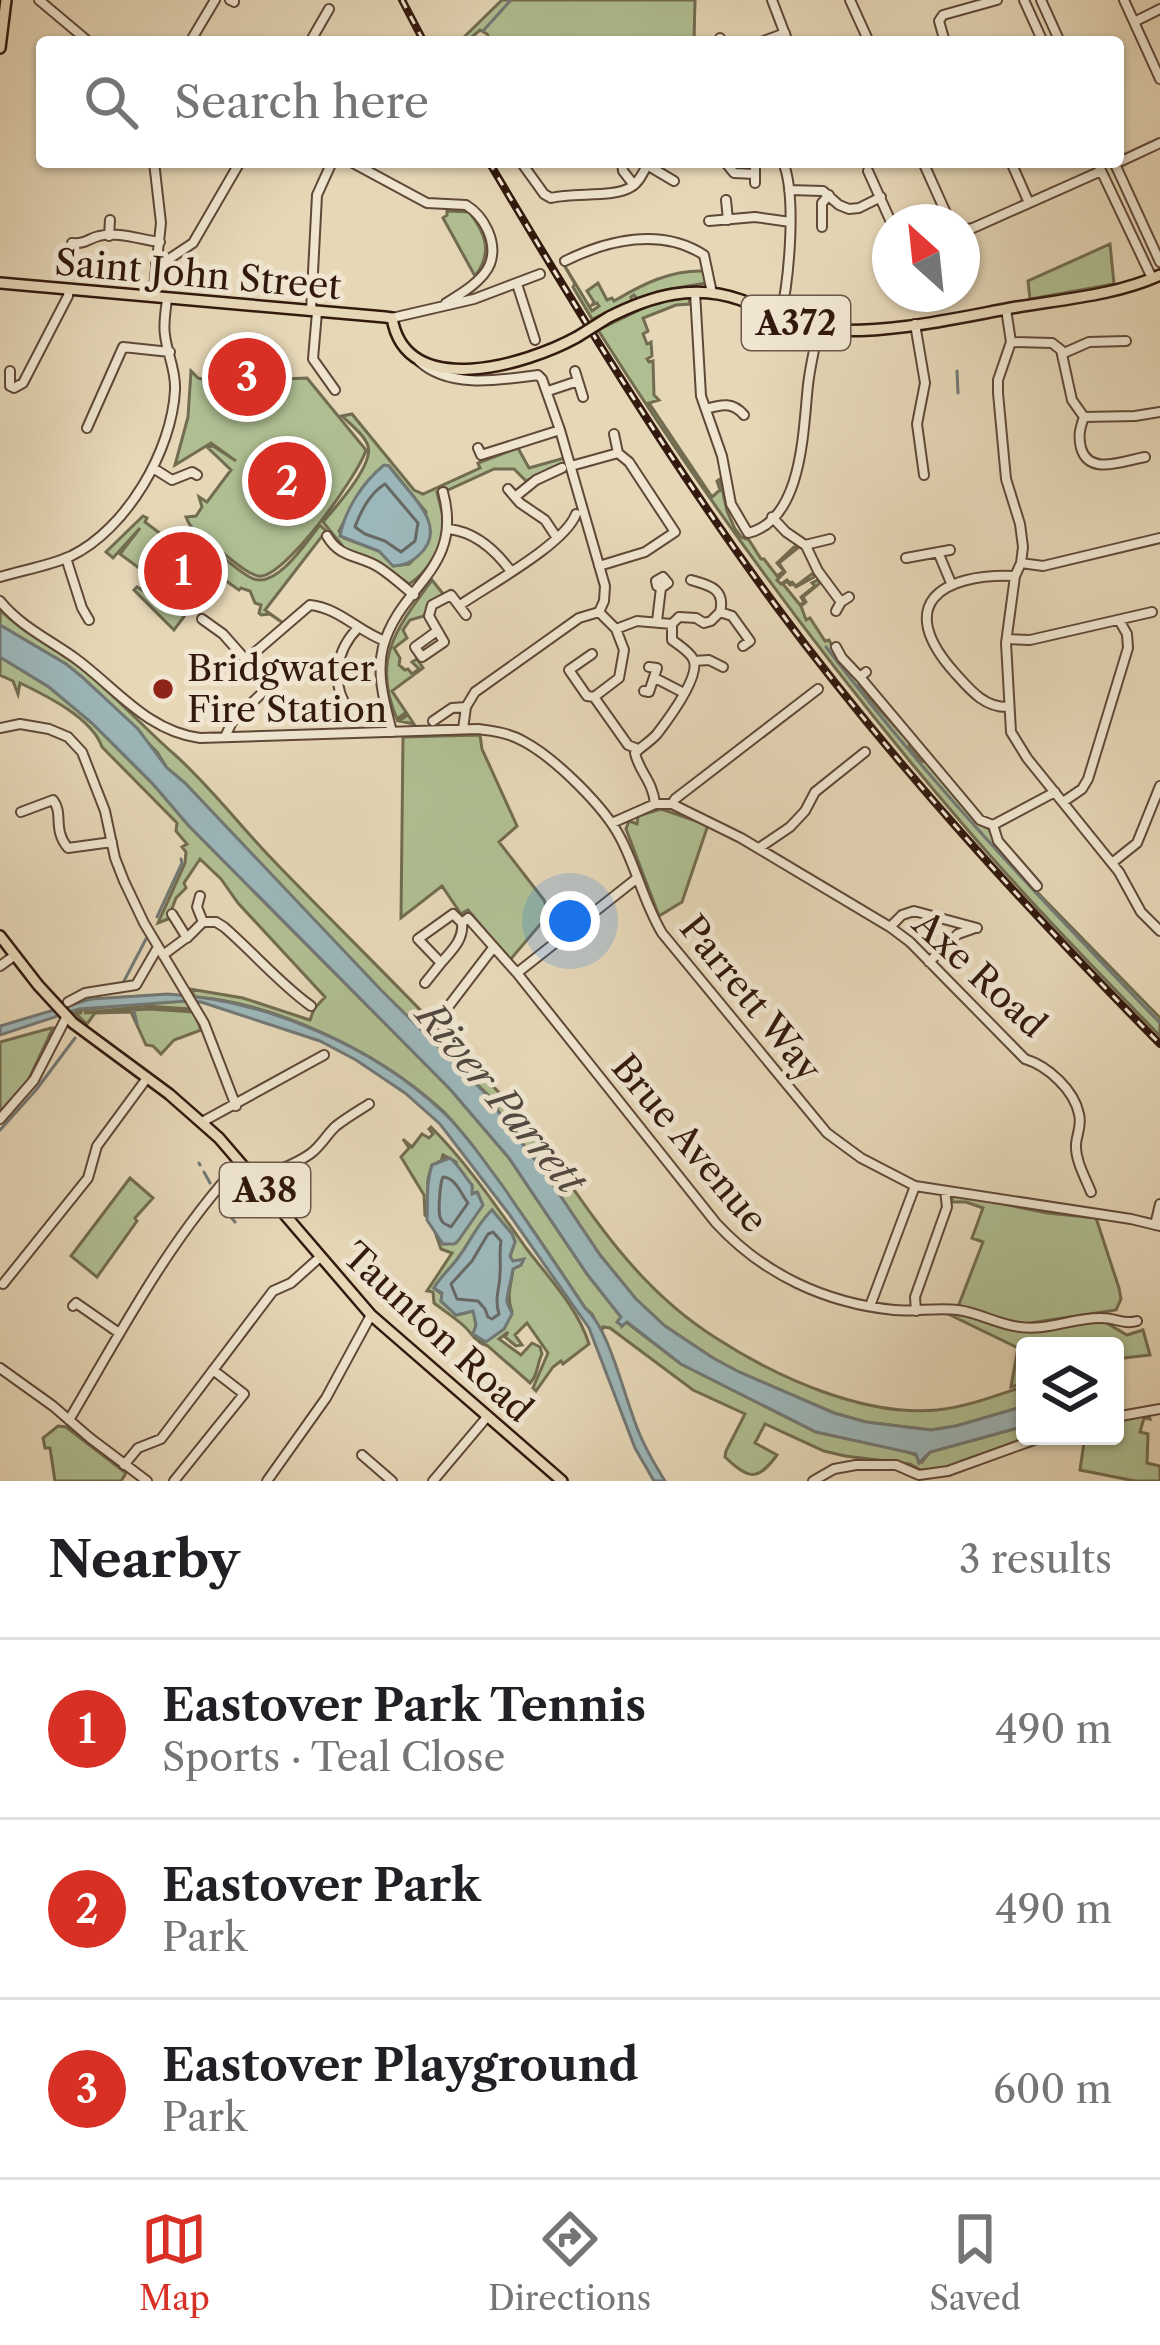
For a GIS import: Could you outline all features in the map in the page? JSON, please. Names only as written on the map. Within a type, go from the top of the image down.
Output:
[{"type":"main road","points":[[0,48],[5,5]]},
{"type":"main road","name":"A372","points":[[419,361],[452,368],[510,364],[540,355],[609,317],[668,293],[712,293],[818,329],[851,331],[1116,290],[1156,277]]},
{"type":"main road","name":"Saint John Street","points":[[0,284],[392,318]]},
{"type":"main road","points":[[392,318],[398,340],[419,361]]},
{"type":"main road","name":"A38","points":[[0,937],[62,1004],[70,1020]]},
{"type":"main road","name":"Taunton Road","points":[[70,1020],[202,1122],[242,1162],[371,1316],[562,1481]]},
{"type":"street","points":[[5,5],[16,0]]},
{"type":"street","points":[[39,0],[82,36]]},
{"type":"street","points":[[194,36],[215,0]]},
{"type":"street","points":[[772,0],[787,36]]},
{"type":"street","points":[[850,0],[866,36]]},
{"type":"street","points":[[943,36],[941,16],[997,0]]},
{"type":"street","points":[[1024,0],[1040,36]]},
{"type":"street","points":[[1041,0],[1057,36]]},
{"type":"street","points":[[1124,0],[1160,80]]},
{"type":"street","points":[[313,36],[328,9]]},
{"type":"street","points":[[1134,22],[1160,9]]},
{"type":"street","points":[[1036,26],[1050,20]]},
{"type":"street","points":[[1124,159],[1160,143]]},
{"type":"street","points":[[153,297],[160,242],[155,168]]},
{"type":"street","points":[[156,264],[193,243],[237,168]]},
{"type":"street","points":[[329,168],[317,195],[313,359],[335,390]]},
{"type":"street","points":[[362,168],[428,203],[469,206],[485,224],[491,241],[490,264],[481,277],[446,303]]},
{"type":"street","points":[[525,168],[551,198],[625,190],[645,168]]},
{"type":"street","points":[[623,168],[634,185]]},
{"type":"street","points":[[655,168],[674,181]]},
{"type":"street","points":[[780,318],[790,221],[784,168]]},
{"type":"street","points":[[926,168],[942,204]]},
{"type":"street","points":[[1014,168],[1029,203]]},
{"type":"street","points":[[980,225],[1095,168]]},
{"type":"street","points":[[1100,168],[1156,277]]},
{"type":"street","points":[[1116,168],[1160,262]]},
{"type":"street","points":[[868,171],[884,204]]},
{"type":"street","points":[[789,190],[819,190],[852,209],[881,197]]},
{"type":"street","points":[[822,226],[823,201],[830,195]]},
{"type":"street","points":[[1115,203],[1130,197]]},
{"type":"street","points":[[726,200],[728,220]]},
{"type":"street","points":[[709,221],[755,217],[790,221]]},
{"type":"street","points":[[109,236],[110,220]]},
{"type":"street","points":[[72,243],[87,244],[109,236],[160,242]]},
{"type":"street","points":[[565,261],[609,242],[674,243],[704,255],[712,293]]},
{"type":"street","points":[[392,318],[474,299],[540,274]]},
{"type":"street","points":[[517,284],[535,340]]},
{"type":"street","points":[[15,398],[69,289]]},
{"type":"street","points":[[695,292],[700,396],[722,456],[731,504],[745,532],[755,532],[772,518],[790,494],[800,461],[818,329]]},
{"type":"street","points":[[0,577],[66,558],[83,548],[130,504],[153,468],[174,406],[175,375],[165,336],[166,298]]},
{"type":"street","points":[[1006,309],[1011,342],[998,393],[1006,479],[1021,528],[1021,563],[1007,640],[1010,726],[1014,740],[1122,876],[1137,907],[1160,931]]},
{"type":"street","points":[[915,324],[925,388],[917,420],[923,475]]},
{"type":"street","points":[[1064,353],[1089,342],[1126,341]]},
{"type":"street","points":[[1011,342],[1052,344],[1064,353],[1072,400],[1084,417]]},
{"type":"street","points":[[87,428],[123,347],[170,352]]},
{"type":"street","points":[[419,361],[443,377],[538,375],[560,430],[560,471],[599,566],[604,596],[599,612]]},
{"type":"street","points":[[10,371],[10,386],[23,383]]},
{"type":"street","points":[[548,391],[576,376],[583,397]]},
{"type":"street","points":[[706,409],[722,404],[743,410]]},
{"type":"street","points":[[1084,417],[1160,412]]},
{"type":"street","points":[[1084,417],[1078,436],[1089,463],[1145,457]]},
{"type":"street","points":[[478,448],[481,455],[560,430]]},
{"type":"street","points":[[599,566],[645,552],[675,532],[619,453],[614,434]]},
{"type":"street","points":[[557,538],[512,493],[560,471],[619,453]]},
{"type":"street","points":[[153,468],[172,480],[192,472],[196,475]]},
{"type":"street","points":[[392,732],[380,675],[385,641],[442,552],[449,529],[443,492]]},
{"type":"street","points":[[460,604],[557,538],[576,514]]},
{"type":"street","points":[[772,518],[805,545],[842,603]]},
{"type":"street","points":[[449,529],[474,536],[511,571]]},
{"type":"street","points":[[1021,563],[1043,566],[1160,538]]},
{"type":"street","points":[[805,545],[830,539]]},
{"type":"street","points":[[327,542],[342,554],[376,566],[414,595]]},
{"type":"street","points":[[907,558],[950,550]]},
{"type":"street","points":[[938,552],[951,584]]},
{"type":"street","points":[[66,558],[89,620]]},
{"type":"street","points":[[1009,707],[984,702],[957,676],[930,638],[926,624],[937,595],[951,584],[1015,576]]},
{"type":"street","points":[[656,804],[652,784],[635,758],[638,749],[654,738],[694,676],[691,655],[672,640],[672,624],[679,617],[711,621],[720,612],[720,596],[713,586],[691,580]]},
{"type":"street","points":[[657,622],[661,587]]},
{"type":"street","points":[[437,632],[429,609],[451,595],[466,615]]},
{"type":"street","name":"Parrett Way","points":[[0,602],[146,717],[184,736],[463,729],[494,731],[530,745],[584,790],[612,823],[662,933],[827,1132],[861,1158],[915,1186],[1157,1226]]},
{"type":"street","points":[[202,619],[223,634],[243,663],[310,604],[335,612],[385,641]]},
{"type":"street","points":[[592,654],[569,670],[587,696],[594,697],[619,678],[624,650],[616,629],[599,612]]},
{"type":"street","points":[[463,729],[466,707],[482,686],[579,618],[599,612]]},
{"type":"street","points":[[720,612],[732,616],[750,641],[743,646]]},
{"type":"street","points":[[1007,640],[1030,640],[1152,612]]},
{"type":"street","points":[[1062,802],[1088,779],[1128,648],[1119,620]]},
{"type":"street","points":[[616,629],[637,621],[672,624]]},
{"type":"street","points":[[358,628],[339,658],[340,697],[349,710],[360,710]]},
{"type":"street","points":[[330,639],[343,646]]},
{"type":"street","points":[[836,647],[980,820],[993,825],[1055,792]]},
{"type":"street","points":[[694,661],[709,660],[723,668]]},
{"type":"street","points":[[225,736],[232,722],[294,665]]},
{"type":"street","points":[[644,691],[650,692],[655,678],[657,668],[650,667]]},
{"type":"street","points":[[655,678],[684,693]]},
{"type":"street","points":[[672,804],[818,689]]},
{"type":"street","points":[[594,697],[628,745],[638,749]]},
{"type":"street","points":[[434,721],[452,708],[466,707]]},
{"type":"street","points":[[0,728],[29,724],[60,733],[82,752],[105,811],[124,881],[196,1009],[236,1106]]},
{"type":"street","points":[[759,848],[790,827],[815,792],[865,752]]},
{"type":"street","points":[[1112,863],[1134,848],[1155,811],[1160,786]]},
{"type":"street","points":[[21,812],[52,796],[59,809],[58,831],[65,852],[112,842]]},
{"type":"street","name":"Axe Road","points":[[612,823],[656,804],[672,804],[715,823],[890,927],[1025,1059],[1037,1063],[1066,1088],[1079,1112],[1078,1161],[1090,1192]]},
{"type":"street","points":[[993,825],[998,841],[1037,886]]},
{"type":"street","points":[[517,973],[636,879]]},
{"type":"street","points":[[200,896],[197,907],[203,922]]},
{"type":"street","points":[[890,927],[914,910],[977,928],[958,934],[929,962]]},
{"type":"street","points":[[172,914],[187,938]]},
{"type":"street","points":[[424,982],[441,963],[464,931],[453,914],[418,939],[441,963]]},
{"type":"street","name":"Brue Avenue","points":[[462,923],[468,919],[517,973],[716,1223],[746,1254],[787,1279],[846,1302],[916,1311],[957,1310],[1015,1327],[1100,1317],[1137,1322]]},
{"type":"street","points":[[62,1004],[85,993],[136,985],[161,951],[187,938],[203,922],[216,922],[311,1006]]},
{"type":"street","points":[[445,1011],[493,948]]},
{"type":"street","points":[[0,966],[14,956]]},
{"type":"street","points":[[0,1119],[34,1080],[70,1020]]},
{"type":"street","points":[[202,1122],[324,1055]]},
{"type":"street","points":[[3,1285],[88,1178],[97,1146],[147,1078]]},
{"type":"street","points":[[258,1181],[309,1154],[331,1130],[369,1104]]},
{"type":"street","points":[[73,1424],[156,1270],[188,1224],[242,1162]]},
{"type":"street","points":[[870,1306],[915,1186]]},
{"type":"street","points":[[916,1311],[915,1297],[947,1207],[945,1191]]},
{"type":"street","points":[[1157,1226],[1160,1204]]},
{"type":"street","points":[[124,1465],[138,1448],[161,1439],[273,1291],[288,1285],[320,1258]]},
{"type":"street","points":[[76,1302],[119,1333]]},
{"type":"street","points":[[267,1481],[326,1398],[371,1316]]},
{"type":"street","points":[[0,1368],[147,1481]]},
{"type":"street","points":[[174,1481],[244,1394],[213,1370]]},
{"type":"street","points":[[1124,1415],[1160,1409]]},
{"type":"street","points":[[433,1481],[488,1418]]},
{"type":"street","points":[[813,1481],[834,1468],[856,1465],[896,1465],[920,1474],[943,1472],[1020,1445]]},
{"type":"street","points":[[362,1455],[392,1481]]},
{"type":"green space","points":[[502,0],[695,0],[694,36],[488,36],[480,30],[465,36]]},
{"type":"green space","points":[[447,211],[469,212],[480,228],[485,251],[475,276],[443,218]]},
{"type":"green space","points":[[1110,244],[1114,284],[1030,299],[1028,281]]},
{"type":"green space","points":[[560,258],[592,311],[599,306],[592,305],[587,291],[598,283],[607,300],[614,301],[680,273],[704,271],[706,283],[637,299],[634,295],[635,300],[592,319]]},
{"type":"green space","points":[[689,297],[690,304],[643,318],[648,331],[643,334],[647,344],[651,342],[652,356],[647,359],[653,361],[654,395],[659,400],[649,403],[712,497],[720,490],[720,479],[735,529],[777,576],[784,571],[777,563],[799,547],[779,563],[785,572],[777,580],[781,584],[787,580],[796,586],[813,573],[814,577],[796,587],[790,585],[787,581],[783,584],[800,605],[801,597],[815,586],[812,583],[820,583],[803,597],[806,602],[801,606],[806,620],[810,618],[825,641],[829,640],[859,687],[977,823],[989,829],[1038,893],[1160,1018],[1160,1036],[1009,877],[816,644],[682,458],[598,330],[654,303]]},
{"type":"green space","points":[[239,368],[282,379],[307,378],[366,450],[335,502],[301,545],[270,573],[258,576],[199,536],[186,517],[196,516],[202,507],[199,497],[207,502],[231,470],[207,447],[236,461],[211,443],[175,465],[188,417],[191,371],[220,384],[228,393],[239,389]]},
{"type":"green space","points":[[352,414],[414,490],[423,494],[480,468],[478,463],[518,448],[529,468],[564,458],[565,462],[526,481],[514,469],[494,469],[437,492],[444,523],[442,540],[428,566],[409,584],[379,562],[345,549],[323,522],[352,486],[368,454],[364,438],[342,416]],"holes":[[[389,466],[426,512],[419,554],[409,564],[394,566],[379,551],[344,538],[339,531],[365,485]]]},
{"type":"green space","points":[[143,516],[178,547],[181,544],[169,535],[187,532],[219,555],[179,606],[186,614],[174,630],[134,590],[145,592],[154,579],[120,554],[140,528],[113,558],[106,552]]},
{"type":"green space","points":[[320,525],[326,531],[265,610],[283,623],[270,614],[261,615],[261,605],[250,591],[239,590],[222,578],[189,611],[184,605],[221,556],[250,577],[263,580],[282,570]]},
{"type":"green space","points":[[432,580],[444,595],[430,604],[424,616],[410,620],[403,630],[407,638],[394,648],[405,670],[412,674],[419,669],[412,662],[417,659],[423,668],[392,691],[414,724],[399,721],[404,714],[397,719],[390,698],[387,661],[399,629]]},
{"type":"green space","points":[[0,610],[93,678],[200,779],[510,1105],[622,1254],[689,1319],[766,1367],[851,1401],[909,1411],[937,1410],[1016,1389],[1016,1409],[931,1430],[865,1422],[739,1372],[665,1326],[600,1255],[488,1095],[382,992],[82,677],[0,625]]},
{"type":"green space","points":[[0,657],[49,687],[92,723],[450,1089],[509,1158],[621,1317],[622,1326],[626,1322],[681,1364],[816,1432],[899,1449],[922,1462],[930,1452],[1016,1428],[1016,1443],[943,1470],[922,1471],[910,1464],[824,1451],[765,1424],[755,1443],[777,1455],[759,1473],[741,1470],[725,1457],[745,1414],[693,1390],[610,1328],[603,1327],[601,1333],[515,1204],[444,1112],[391,1071],[328,1035],[261,1009],[195,997],[190,989],[243,998],[310,1020],[325,997],[200,859],[168,919],[158,923],[185,863],[182,847],[187,844],[176,831],[177,823],[79,717],[20,683],[18,694],[13,681],[0,675]]},
{"type":"green space","points":[[480,735],[517,826],[499,842],[544,900],[549,914],[510,960],[468,910],[461,914],[442,886],[401,918],[403,737]]},
{"type":"green space","points":[[661,809],[708,825],[682,902],[659,916],[626,829],[629,821],[637,824],[638,816]]},
{"type":"green space","points":[[189,1001],[190,1009],[145,1006],[84,1013],[150,1009],[194,1012],[201,1030],[174,1040],[161,1054],[146,1045],[131,1012],[95,1013],[87,1024],[75,1013],[136,1003]]},
{"type":"green space","points":[[53,1028],[28,1081],[0,1113],[0,1042]]},
{"type":"green space","points":[[429,1129],[481,1185],[562,1293],[584,1331],[589,1344],[553,1367],[536,1391],[533,1388],[548,1353],[527,1323],[515,1335],[522,1345],[505,1337],[508,1332],[499,1339],[521,1355],[532,1343],[540,1347],[542,1354],[530,1383],[434,1303],[433,1292],[427,1291],[452,1253],[441,1249],[435,1232],[443,1244],[456,1243],[482,1203],[478,1193],[472,1195],[472,1185],[456,1162],[443,1155],[447,1158],[432,1165],[425,1215],[424,1195],[401,1157],[409,1148],[403,1139],[412,1147],[422,1134],[429,1138],[433,1134]],"holes":[[[492,1210],[512,1234],[510,1257],[513,1262],[522,1260],[513,1269],[512,1312],[504,1329],[483,1342],[473,1334],[474,1311],[456,1315],[434,1288]]]},
{"type":"green space","points":[[130,1178],[153,1198],[97,1277],[71,1256]]},
{"type":"green space","points":[[954,1194],[1096,1218],[1119,1288],[1116,1310],[1024,1324],[958,1307],[983,1242],[972,1238],[983,1208],[951,1202]]},
{"type":"green space","points":[[946,1313],[1011,1329],[1105,1322],[1127,1335],[1143,1330],[1150,1355],[1124,1358],[1124,1337],[1016,1337],[1016,1347]]},
{"type":"green space","points":[[1148,1413],[1150,1419],[1144,1418],[1140,1432],[1148,1434],[1147,1463],[1160,1466],[1160,1481],[1080,1470],[1084,1445],[1124,1445],[1124,1417]]},
{"type":"green space","points":[[58,1426],[66,1427],[126,1473],[121,1481],[55,1481],[50,1448],[45,1448],[43,1438]]},
{"type":"water","points":[[384,465],[422,509],[430,532],[419,555],[397,566],[379,551],[340,536],[356,497]]},
{"type":"water","name":"River Parrett","points":[[0,625],[66,664],[138,729],[167,768],[488,1096],[600,1255],[665,1326],[739,1372],[834,1413],[931,1430],[1016,1409],[1016,1428],[930,1452],[919,1463],[916,1454],[816,1432],[681,1364],[627,1322],[622,1326],[617,1322],[621,1317],[509,1158],[450,1089],[92,723],[49,687],[0,657]]},
{"type":"water","points":[[168,994],[242,1006],[316,1030],[385,1067],[444,1113],[502,1185],[602,1331],[641,1437],[665,1481],[654,1481],[635,1448],[589,1328],[509,1214],[440,1124],[356,1060],[320,1041],[187,1001],[79,1009],[0,1035],[0,1026],[91,999]]},
{"type":"water","points":[[450,1158],[483,1205],[458,1241],[443,1244],[427,1220],[428,1185],[432,1165]]},
{"type":"water","points":[[492,1210],[512,1234],[513,1261],[524,1259],[513,1269],[507,1299],[512,1314],[504,1329],[486,1342],[473,1334],[473,1311],[456,1315],[434,1288]]},
{"type":"waterway","points":[[483,31],[511,0]]},
{"type":"waterway","points":[[957,371],[958,393]]},
{"type":"waterway","points":[[826,647],[946,793],[1160,1023]]},
{"type":"waterway","points":[[157,917],[181,859]]},
{"type":"waterway","points":[[123,983],[146,939]]},
{"type":"waterway","points":[[134,1011],[137,1024]]},
{"type":"waterway","points":[[0,1130],[75,1038]]},
{"type":"waterway","points":[[204,1172],[210,1183]]},
{"type":"waterway","points":[[230,1216],[235,1222]]},
{"type":"railway","points":[[402,0],[421,36]]},
{"type":"railway","points":[[493,168],[627,388],[776,606],[960,832],[1160,1044]]},
{"type":"place","name":"Eastover Playground","points":[[247,377]]},
{"type":"place","name":"Eastover Park","points":[[287,481]]},
{"type":"place","name":"Eastover Park Tennis","points":[[183,571]]},
{"type":"place","name":"Bridgwater Fire Station","points":[[163,689]]}]
